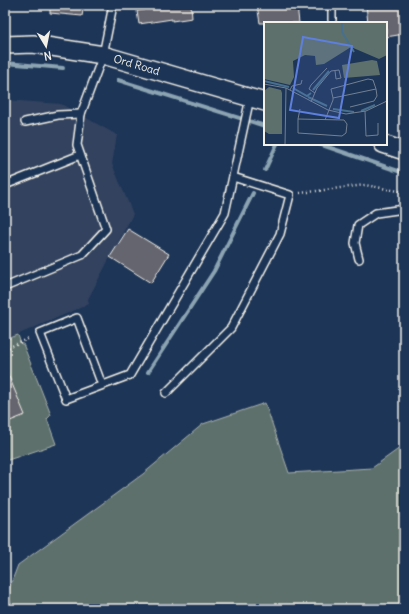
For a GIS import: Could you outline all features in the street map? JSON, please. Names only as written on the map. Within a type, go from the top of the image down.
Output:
[{"type":"street","name":"Ord Road","points":[[5,45],[33,44],[104,56],[258,100]]},
{"type":"street","points":[[386,145],[404,151]]},
{"type":"lane","points":[[5,287],[82,255],[106,229],[77,145],[81,114],[104,56],[112,5]]},
{"type":"lane","points":[[332,5],[332,20]]},
{"type":"lane","points":[[102,385],[77,318],[40,333],[66,399],[130,375],[225,213],[233,177],[258,100]]},
{"type":"lane","points":[[25,122],[58,115],[81,114]]},
{"type":"lane","points":[[5,186],[80,155]]},
{"type":"lane","points":[[166,393],[231,328],[280,234],[290,195],[233,177]]},
{"type":"lane","points":[[359,259],[355,243],[358,225],[376,214],[404,209]]},
{"type":"path","points":[[290,195],[364,185],[404,192]]},
{"type":"path","points":[[5,349],[28,340]]},
{"type":"shaded area","points":[[5,100],[61,104],[117,135],[112,164],[133,214],[88,299],[89,304],[5,340]]},
{"type":"shaded area","points":[[18,335],[51,415],[47,419],[56,444],[5,461],[5,340]]},
{"type":"shaded area","points":[[265,403],[289,473],[372,468],[404,445],[404,609],[5,609],[5,599],[18,565],[143,474],[203,424]]},
{"type":"building","points":[[50,5],[84,5],[82,16],[50,13]]},
{"type":"building","points":[[144,5],[191,5],[192,18],[172,21],[172,19],[139,24],[137,11],[145,10]]},
{"type":"building","points":[[257,5],[297,5],[299,22],[260,23]]},
{"type":"building","points":[[366,5],[404,5],[404,34],[387,37],[387,22],[368,22]]},
{"type":"building","points":[[128,229],[169,254],[151,283],[110,257]]},
{"type":"building","points":[[5,367],[25,415],[5,423]]},
{"type":"waterway","points":[[5,63],[63,68]]},
{"type":"waterway","points":[[118,80],[264,126]]},
{"type":"waterway","points":[[265,170],[277,145]]},
{"type":"waterway","points":[[322,145],[404,173]]},
{"type":"waterway","points":[[148,372],[214,271],[253,193]]},
{"type":"waterway","points":[[5,598],[14,609]]}]
